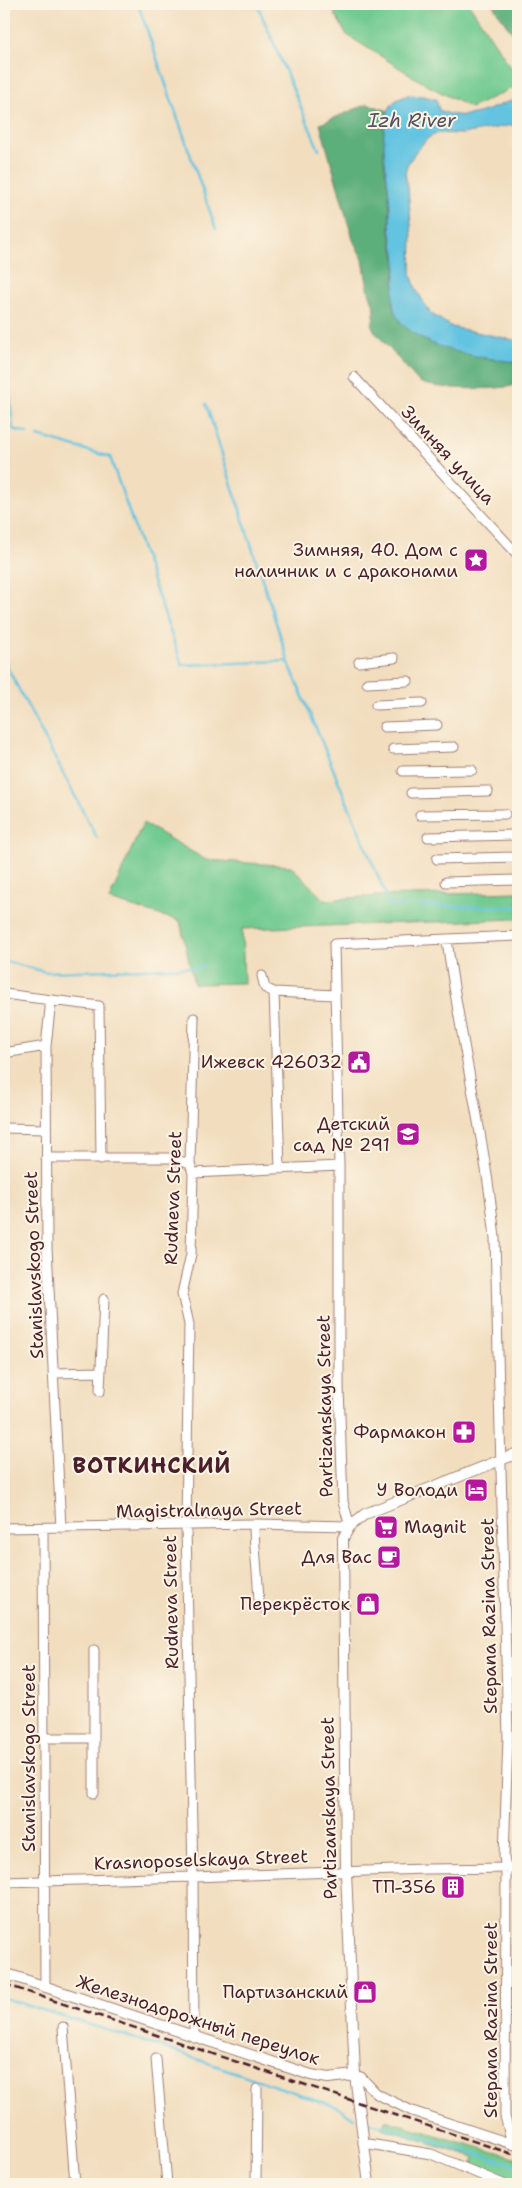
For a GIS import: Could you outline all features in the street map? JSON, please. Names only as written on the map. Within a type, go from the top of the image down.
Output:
[{"type":"street","name":"Зимняя улица","points":[[354,377],[518,555]]},
{"type":"street","points":[[359,662],[394,658]]},
{"type":"street","points":[[367,683],[408,681]]},
{"type":"street","points":[[376,705],[422,703]]},
{"type":"street","points":[[384,727],[437,725]]},
{"type":"street","points":[[394,749],[454,747]]},
{"type":"street","points":[[403,772],[472,770]]},
{"type":"street","points":[[411,793],[488,791]]},
{"type":"street","points":[[420,815],[505,814]]},
{"type":"street","points":[[428,837],[518,835]]},
{"type":"street","points":[[437,859],[518,857]]},
{"type":"street","points":[[446,882],[518,880]]},
{"type":"street","points":[[447,940],[518,936]]},
{"type":"street","name":"Partizanskaya Street","points":[[369,2184],[355,2075],[346,1872],[343,1538],[350,1526],[343,1502],[339,1397],[339,1166],[334,944],[447,940]]},
{"type":"street","name":"Stepana Razina Street","points":[[447,940],[471,1088],[490,1184],[495,1238],[508,1737],[504,1857],[506,1869],[505,2116],[515,2145]]},
{"type":"street","points":[[262,976],[266,988],[274,992],[335,995]]},
{"type":"street","points":[[274,992],[280,1168]]},
{"type":"street","points":[[4,994],[99,1006],[101,1159]]},
{"type":"street","name":"Stanislavskogo Street","points":[[51,1000],[46,1046],[47,1248],[61,1528]]},
{"type":"street","name":"Rudneva Street","points":[[194,1018],[191,1254],[182,1294],[189,1324],[186,1526],[193,1877],[194,2037]]},
{"type":"street","points":[[4,1052],[46,1046]]},
{"type":"street","points":[[4,1128],[46,1129]]},
{"type":"street","points":[[46,1158],[170,1158],[192,1168],[339,1166]]},
{"type":"street","points":[[100,1390],[104,1300]]},
{"type":"street","points":[[54,1373],[100,1372]]},
{"type":"street","points":[[350,1526],[365,1514],[518,1453]]},
{"type":"street","points":[[254,1524],[254,1549],[259,1576],[259,1607]]},
{"type":"street","name":"Magistralnaya Street","points":[[4,1528],[254,1524],[350,1526]]},
{"type":"street","name":"Stanislavskogo Street","points":[[43,1528],[45,1987]]},
{"type":"street","points":[[94,1650],[94,1793]]},
{"type":"street","points":[[45,1738],[94,1738]]},
{"type":"street","name":"Krasnoposelskaya Street","points":[[4,1882],[425,1868],[518,1868]]},
{"type":"street","name":"Железнодорожный переулок","points":[[4,1973],[311,2075],[328,2078],[355,2075]]},
{"type":"street","points":[[63,2027],[75,2184]]},
{"type":"street","points":[[156,2059],[167,2184]]},
{"type":"street","points":[[355,2075],[361,2077],[376,2094],[412,2111],[515,2145]]},
{"type":"street","points":[[256,2184],[257,2089]]},
{"type":"street","points":[[363,2142],[431,2154],[503,2184]]},
{"type":"green space","points":[[329,4],[469,4],[518,78],[518,85],[471,108],[425,84],[347,35]]},
{"type":"green space","points":[[492,4],[518,4],[518,41]]},
{"type":"green space","points":[[367,104],[389,111],[384,129],[384,160],[389,196],[390,232],[396,263],[394,280],[400,321],[426,339],[456,351],[502,361],[518,362],[518,382],[512,386],[492,388],[438,387],[419,382],[375,332],[372,326],[375,309],[368,289],[363,260],[353,240],[320,124]]},
{"type":"green space","points":[[143,823],[206,860],[291,866],[324,900],[376,896],[518,892],[518,919],[242,929],[244,983],[194,984],[180,921],[109,900]]},
{"type":"green space","points":[[385,2120],[518,2159],[518,2184],[472,2169],[475,2157],[382,2128]]},
{"type":"water","name":"Izh River","points":[[408,95],[436,99],[439,110],[459,115],[479,113],[518,98],[518,124],[462,134],[438,133],[428,138],[416,151],[407,165],[405,174],[408,187],[412,237],[411,274],[416,289],[430,313],[452,327],[518,341],[518,362],[472,355],[424,340],[411,332],[401,322],[394,308],[393,293],[396,259],[390,228],[390,200],[384,133],[385,121],[394,102]]},
{"type":"waterway","points":[[138,4],[216,229]]},
{"type":"waterway","points":[[257,4],[319,150]]},
{"type":"waterway","points":[[375,4],[378,11]]},
{"type":"waterway","points":[[4,332],[13,429],[27,433]]},
{"type":"waterway","points":[[206,404],[288,660]]},
{"type":"waterway","points":[[38,436],[110,457],[182,665],[288,661],[390,905],[406,906]]},
{"type":"waterway","points":[[4,661],[97,838]]},
{"type":"waterway","points":[[418,906],[518,907]]},
{"type":"waterway","points":[[4,961],[46,972],[204,967]]},
{"type":"waterway","points":[[4,1998],[161,2047],[337,2107],[354,2118]]},
{"type":"waterway","points":[[368,2122],[518,2166]]},
{"type":"railway","points":[[4,1984],[518,2156]]},
{"type":"place","name":"Зимняя, 40. Дом с наличник и с драконами","points":[[476,560]]},
{"type":"place","name":"Ижевск 426032","points":[[359,1062]]},
{"type":"place","name":"Детский сад № 291","points":[[408,1134]]},
{"type":"place","name":"Фармакон","points":[[464,1432]]},
{"type":"place","name":"У Володи","points":[[476,1490]]},
{"type":"place","name":"Magnit","points":[[386,1527]]},
{"type":"place","name":"Для Вас","points":[[389,1557]]},
{"type":"place","name":"Перекрёсток","points":[[368,1604]]},
{"type":"place","name":"ТП-356","points":[[453,1887]]},
{"type":"place","name":"Партизанский","points":[[365,1992]]},
{"type":"district","name":"ВОТКИНСКИЙ","points":[[152,1465]]}]
